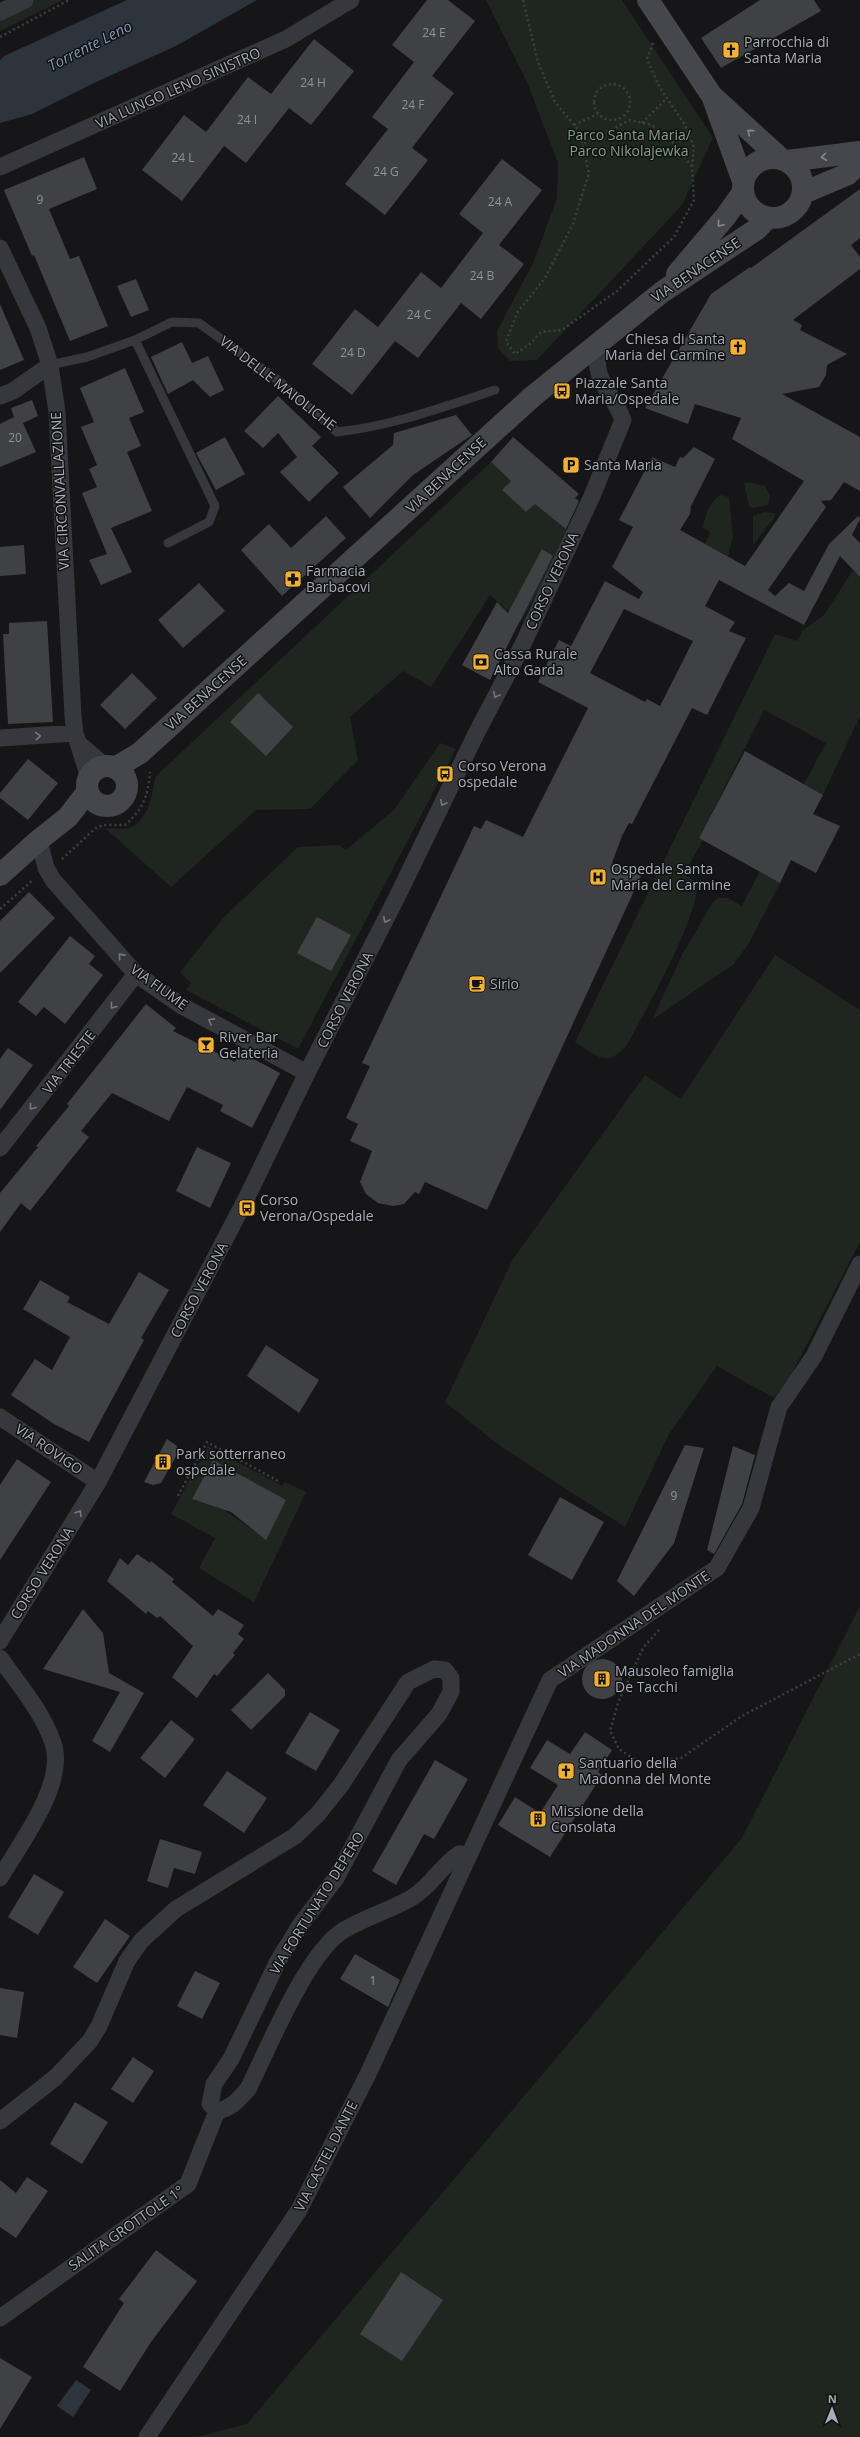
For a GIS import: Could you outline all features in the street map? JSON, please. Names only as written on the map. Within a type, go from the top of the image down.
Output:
[{"type":"main road","points":[[648,0],[712,96],[801,175],[803,193],[800,202],[786,215],[767,218],[751,209],[712,96]]},
{"type":"main road","points":[[743,187],[753,165],[761,160],[784,160],[860,152]]},
{"type":"main road","points":[[803,193],[848,174],[860,163]]},
{"type":"main road","name":"VIA BENACENSE","points":[[662,292],[726,216],[743,187]]},
{"type":"main road","name":"VIA BENACENSE","points":[[0,875],[39,840],[68,818],[100,781],[140,753],[332,580],[492,432],[598,342],[662,292],[757,229],[767,218]]},
{"type":"main road","name":"VIA BENACENSE","points":[[100,781],[109,805],[120,801],[140,753]]},
{"type":"main road","points":[[100,781],[124,775],[127,786]]},
{"type":"street","points":[[0,12],[25,0]]},
{"type":"street","name":"VIA LUNGO LENO SINISTRO","points":[[0,167],[286,40],[351,0]]},
{"type":"street","name":"VIA CIRCONVALLAZIONE","points":[[0,248],[38,328],[50,365],[57,412],[77,739]]},
{"type":"street","name":"CORSO VERONA","points":[[0,1641],[98,1482],[247,1197],[307,1073],[522,646],[592,496],[619,433],[623,420],[598,375],[596,361],[598,342]]},
{"type":"street","name":"VIA DELLE MAIOLICHE","points":[[0,396],[13,391],[50,365]]},
{"type":"street","points":[[0,738],[77,739],[100,781]]},
{"type":"street","name":"VIA FIUME","points":[[39,840],[46,868],[53,880],[136,974],[182,1006],[307,1073]]},
{"type":"street","name":"VIA TRIESTE","points":[[0,1148],[136,974]]},
{"type":"street","name":"VIA MADONNA DEL MONTE","points":[[469,1855],[550,1680],[717,1568],[751,1508],[779,1408],[814,1356],[860,1264]]},
{"type":"street","name":"VIA ROVIGO","points":[[0,1417],[98,1482]]},
{"type":"street","points":[[0,1658],[41,1718],[53,1744],[56,1760],[50,1788],[0,1878]]},
{"type":"street","name":"VIA FORTUNATO DEPERO","points":[[0,2121],[56,2077],[90,2041],[99,2026],[127,1961],[141,1941],[176,1909],[295,1836],[318,1814],[341,1785],[408,1682],[434,1669],[445,1670],[451,1678],[451,1692],[439,1714],[399,1760],[336,1878],[301,1924],[278,1961],[231,2059],[214,2084],[210,2104],[217,2111],[225,2110],[235,2104],[248,2089],[294,1995],[310,1967],[344,1930],[413,1897],[427,1886],[449,1861],[459,1854],[469,1855]]},
{"type":"street","name":"VIA CASTEL DANTE","points":[[148,2437],[299,2210],[368,2074],[469,1855]]},
{"type":"street","name":"SALITA GROTTOLE 1°","points":[[0,2318],[188,2184],[217,2111]]},
{"type":"lane","name":"VIA DELLE MAIOLICHE","points":[[50,365],[86,357],[135,340],[172,322],[199,323],[279,381],[337,432],[362,430],[406,420],[495,390]]},
{"type":"lane","points":[[135,340],[215,506],[209,522],[168,543]]},
{"type":"path","points":[[0,37],[69,0]]},
{"type":"path","points":[[523,0],[538,62],[555,102],[579,131],[589,173],[573,224],[546,278],[517,312],[506,342],[515,354],[531,343],[541,332],[562,330],[592,311],[618,291],[674,237],[694,200],[692,167],[694,147],[684,125],[667,98],[647,59],[652,44],[656,41]]},
{"type":"path","points":[[605,85],[618,85],[626,91],[630,102],[627,112],[619,118],[610,120],[598,114],[594,102],[596,93],[605,85]]},
{"type":"path","points":[[642,123],[667,98]]},
{"type":"path","points":[[574,125],[598,114]]},
{"type":"path","points":[[619,118],[623,124]]},
{"type":"path","points":[[582,144],[630,120],[652,125],[678,146],[692,167]]},
{"type":"path","points":[[178,1496],[207,1442],[280,1482]]},
{"type":"path","points":[[664,1625],[643,1648],[618,1703],[610,1731],[619,1749],[640,1763],[681,1758],[742,1716],[860,1654]]},
{"type":"green space","points":[[32,0],[63,0],[0,31],[0,16]]},
{"type":"green space","name":"Parco Santa Maria/ Parco Nikolajewka","points":[[486,0],[622,0],[713,138],[682,205],[537,360],[510,361],[498,348],[497,331],[534,261],[557,198],[558,163],[527,82]]},
{"type":"green space","points":[[491,462],[511,481],[502,490],[526,512],[536,503],[570,532],[521,622],[490,595],[431,687],[403,671],[350,717],[358,760],[310,809],[256,810],[171,887],[105,828],[124,829],[132,827],[138,822],[147,809],[153,792],[155,777]]},
{"type":"green space","points":[[749,482],[765,486],[770,496],[768,505],[753,508],[749,506],[744,483]]},
{"type":"green space","points":[[720,495],[729,497],[733,537],[728,556],[705,544],[710,532],[702,527],[711,505]]},
{"type":"green space","points":[[764,512],[775,513],[775,517],[753,545],[753,516]]},
{"type":"green space","points":[[853,570],[860,577],[860,716],[823,795],[804,784],[826,743],[764,710],[699,838],[703,840],[684,874],[692,879],[696,886],[695,899],[680,941],[657,990],[627,1045],[613,1057],[602,1058],[596,1055],[575,1042],[775,634],[798,641],[802,631],[824,615]]},
{"type":"green space","points":[[440,743],[456,749],[298,1049],[186,990],[191,983],[180,972],[224,917],[298,847],[339,845],[346,850],[394,810]]},
{"type":"green space","points":[[760,871],[780,883],[749,943],[734,964],[652,1020],[683,953],[713,902],[718,898],[728,898],[742,906]]},
{"type":"green space","points":[[775,955],[860,1010],[860,1242],[789,1379],[774,1398],[717,1366],[669,1434],[625,1527],[500,1446],[445,1402],[513,1259],[645,1075],[681,1099]]},
{"type":"green space","points":[[208,1446],[282,1486],[285,1482],[306,1492],[254,1602],[199,1568],[215,1538],[171,1514]],"holes":[[[213,1460],[243,1476],[238,1485],[266,1539],[224,1510],[192,1499]]]},
{"type":"green space","points":[[860,1606],[860,2437],[196,2437],[247,2424],[742,1838]]},
{"type":"water","name":"Torrente Leno","points":[[127,0],[257,0],[176,46],[96,82],[32,114],[0,123],[0,60],[4,56]]},
{"type":"water","points":[[76,2380],[91,2390],[73,2417],[57,2406]]},
{"type":"building","points":[[427,0],[448,0],[475,21],[432,76],[454,93],[412,148],[428,160],[385,215],[345,184],[388,129],[372,117],[414,62],[392,45]]},
{"type":"building","name":"Parrocchia di Santa Maria","points":[[760,0],[814,0],[821,11],[721,68],[701,38]]},
{"type":"building","points":[[314,39],[354,71],[311,125],[289,108],[246,163],[224,146],[182,201],[142,170],[184,115],[206,132],[248,77],[271,94]]},
{"type":"building","points":[[84,157],[97,189],[49,209],[70,259],[79,256],[108,326],[70,341],[34,255],[32,256],[4,190]]},
{"type":"building","points":[[502,159],[542,190],[499,245],[524,264],[481,319],[461,303],[418,358],[395,341],[352,395],[312,364],[355,309],[378,327],[421,272],[441,288],[483,233],[459,214]]},
{"type":"building","points":[[860,189],[860,238],[851,245],[860,257],[860,269],[793,320],[802,325],[800,330],[847,354],[827,365],[826,375],[819,387],[782,394],[860,437],[860,491],[844,482],[831,500],[821,501],[826,507],[768,590],[775,596],[789,583],[804,591],[829,544],[858,516],[860,519],[852,535],[860,543],[860,577],[840,556],[804,625],[719,580],[705,606],[735,622],[729,631],[746,638],[707,715],[692,708],[632,824],[629,823],[622,836],[612,863],[641,876],[487,1210],[425,1182],[419,1194],[415,1192],[404,1204],[393,1206],[378,1203],[366,1194],[360,1182],[372,1151],[350,1141],[358,1124],[346,1118],[370,1066],[362,1063],[474,826],[481,829],[486,820],[523,837],[588,708],[538,682],[559,640],[571,646],[605,581],[639,599],[643,592],[612,567],[633,527],[619,520],[652,457],[675,467],[680,457],[683,458],[694,447],[715,459],[691,506],[690,514],[680,530],[745,566],[804,481],[732,439],[741,418],[695,404],[688,424],[645,408],[711,294],[750,267],[751,268]],"holes":[[[624,609],[693,641],[660,706],[647,699],[645,702],[590,673]]]},
{"type":"building","points":[[136,279],[149,310],[131,317],[117,286]]},
{"type":"building","points":[[0,304],[24,360],[0,370]]},
{"type":"building","points":[[182,342],[192,363],[208,356],[224,390],[210,397],[193,380],[168,394],[151,357]]},
{"type":"building","points":[[125,368],[144,412],[129,418],[141,446],[127,452],[152,511],[111,528],[132,572],[101,585],[89,560],[107,554],[82,493],[97,487],[89,469],[97,465],[81,427],[94,422],[80,388]]},
{"type":"building","points":[[278,396],[321,437],[312,446],[339,473],[309,502],[280,472],[297,457],[278,433],[263,448],[244,431]]},
{"type":"building","points":[[32,400],[38,416],[23,423],[36,452],[0,467],[0,424],[14,417],[11,408]]},
{"type":"building","points":[[456,415],[472,435],[413,475],[370,518],[343,487],[393,445],[394,433]]},
{"type":"building","points":[[225,437],[245,474],[216,490],[196,453]]},
{"type":"building","points":[[513,437],[579,494],[575,498],[579,501],[566,529],[535,504],[526,512],[502,490],[511,481],[491,462]]},
{"type":"building","points":[[326,516],[346,538],[282,596],[241,550],[269,524],[291,548]]},
{"type":"building","points":[[24,545],[26,574],[0,576],[0,547]]},
{"type":"building","points":[[542,549],[553,556],[490,680],[462,665],[497,602],[508,613]]},
{"type":"building","points":[[199,583],[225,611],[183,648],[158,620]]},
{"type":"building","points":[[47,621],[53,722],[8,724],[3,634],[9,634],[9,623]]},
{"type":"building","points":[[132,673],[157,698],[125,729],[100,705]]},
{"type":"building","points":[[258,693],[293,727],[266,756],[230,722]]},
{"type":"building","name":"Ospedale Santa Maria del Carmine","points":[[745,751],[823,795],[813,814],[840,826],[816,873],[791,860],[780,883],[699,838]]},
{"type":"building","points":[[28,759],[58,783],[28,820],[0,798],[0,793]]},
{"type":"building","points":[[29,892],[55,918],[0,973],[0,921]]},
{"type":"building","points":[[317,917],[351,935],[331,971],[297,953]]},
{"type":"building","points":[[70,936],[95,956],[89,964],[103,975],[65,1024],[44,1007],[36,1016],[18,1002]]},
{"type":"building","points":[[146,1004],[176,1028],[173,1031],[235,1062],[240,1052],[280,1073],[252,1128],[220,1111],[223,1105],[187,1087],[169,1121],[112,1093],[81,1131],[89,1137],[30,1211],[21,1203],[0,1232],[0,1193],[38,1147],[36,1146],[69,1106],[67,1104]]},
{"type":"building","points":[[8,1048],[33,1065],[0,1110],[0,1059]]},
{"type":"building","points":[[197,1147],[231,1163],[210,1208],[176,1191]]},
{"type":"building","points":[[139,1272],[169,1290],[141,1338],[144,1340],[89,1442],[54,1424],[11,1395],[35,1359],[52,1370],[70,1337],[23,1309],[40,1280],[70,1297],[67,1302],[109,1324]]},
{"type":"building","points":[[266,1345],[319,1380],[299,1413],[247,1376]]},
{"type":"building","name":"Park sotterraneo ospedale","points":[[167,1439],[177,1446],[178,1453],[161,1483],[153,1485],[144,1482]]},
{"type":"building","points":[[685,1445],[704,1448],[674,1543],[634,1596],[617,1581]]},
{"type":"building","points":[[733,1446],[755,1455],[742,1504],[714,1554],[707,1550]]},
{"type":"building","points":[[17,1459],[51,1482],[0,1560],[0,1485]]},
{"type":"building","points":[[213,1460],[286,1500],[266,1540],[231,1512],[192,1499]]},
{"type":"building","points":[[560,1497],[604,1522],[572,1580],[528,1555]]},
{"type":"building","points":[[137,1554],[150,1563],[151,1561],[174,1579],[172,1582],[213,1616],[218,1609],[244,1625],[238,1634],[244,1639],[233,1653],[235,1655],[217,1676],[214,1674],[197,1698],[172,1677],[193,1646],[160,1616],[157,1618],[148,1611],[146,1614],[107,1581],[120,1558],[128,1565]]},
{"type":"building","points":[[83,1609],[103,1633],[109,1673],[144,1693],[110,1752],[92,1741],[120,1692],[43,1669]]},
{"type":"building","name":"Mausoleo famiglia De Tacchi","points":[[606,1659],[613,1662],[619,1668],[622,1679],[621,1687],[613,1696],[606,1699],[598,1699],[591,1696],[583,1687],[582,1675],[585,1668],[594,1660]]},
{"type":"building","points":[[268,1673],[285,1690],[285,1696],[251,1730],[231,1710]]},
{"type":"building","points":[[310,1712],[340,1730],[316,1771],[285,1753]]},
{"type":"building","points":[[171,1720],[195,1739],[165,1778],[140,1758]]},
{"type":"building","points":[[585,1732],[612,1750],[598,1772],[602,1775],[550,1857],[498,1825],[515,1797],[540,1813],[558,1785],[530,1768],[547,1740],[570,1754]]},
{"type":"building","points":[[435,1760],[468,1779],[434,1839],[424,1834],[396,1885],[372,1871]]},
{"type":"building","points":[[227,1771],[267,1798],[244,1833],[203,1805]]},
{"type":"building","points":[[160,1839],[202,1852],[195,1874],[174,1868],[168,1888],[147,1881]]},
{"type":"building","points":[[34,1874],[64,1892],[38,1935],[8,1917]]},
{"type":"building","points":[[105,1919],[130,1936],[97,1983],[73,1967]]},
{"type":"building","points":[[355,1954],[400,1980],[388,2007],[340,1979]]},
{"type":"building","points":[[195,1971],[220,1983],[202,2019],[177,2006]]},
{"type":"building","points":[[0,1988],[24,1992],[17,2038],[0,2035]]},
{"type":"building","points":[[133,2057],[154,2071],[133,2103],[111,2089]]},
{"type":"building","points":[[75,2102],[108,2122],[82,2164],[50,2144]]},
{"type":"building","points":[[27,2177],[48,2191],[16,2238],[0,2227],[0,2180],[16,2193]]},
{"type":"building","points":[[156,2250],[197,2281],[151,2342],[120,2391],[83,2367],[124,2303],[119,2299]]},
{"type":"building","points":[[401,2272],[443,2300],[402,2361],[360,2334]]},
{"type":"building","points":[[0,2358],[32,2377],[0,2429]]},
{"type":"place","name":"Parrocchia di Santa Maria","points":[[731,50]]},
{"type":"place","name":"Chiesa di Santa Maria del Carmine","points":[[738,347]]},
{"type":"place","name":"Piazzale Santa Maria/Ospedale","points":[[562,391]]},
{"type":"place","name":"Santa Maria","points":[[571,465]]},
{"type":"place","name":"Farmacia Barbacovi","points":[[293,579]]},
{"type":"place","name":"Cassa Rurale Alto Garda","points":[[481,662]]},
{"type":"place","name":"Corso Verona ospedale","points":[[445,774]]},
{"type":"place","name":"Ospedale Santa Maria del Carmine","points":[[598,877]]},
{"type":"place","name":"Sirio","points":[[477,984]]},
{"type":"place","name":"River Bar Gelateria","points":[[206,1045]]},
{"type":"place","name":"Corso Verona/Ospedale","points":[[247,1208]]},
{"type":"place","name":"Park sotterraneo ospedale","points":[[163,1462]]},
{"type":"place","name":"Mausoleo famiglia De Tacchi","points":[[602,1679]]},
{"type":"place","name":"Santuario della Madonna del Monte","points":[[566,1771]]},
{"type":"place","name":"Missione della Consolata","points":[[538,1819]]}]
